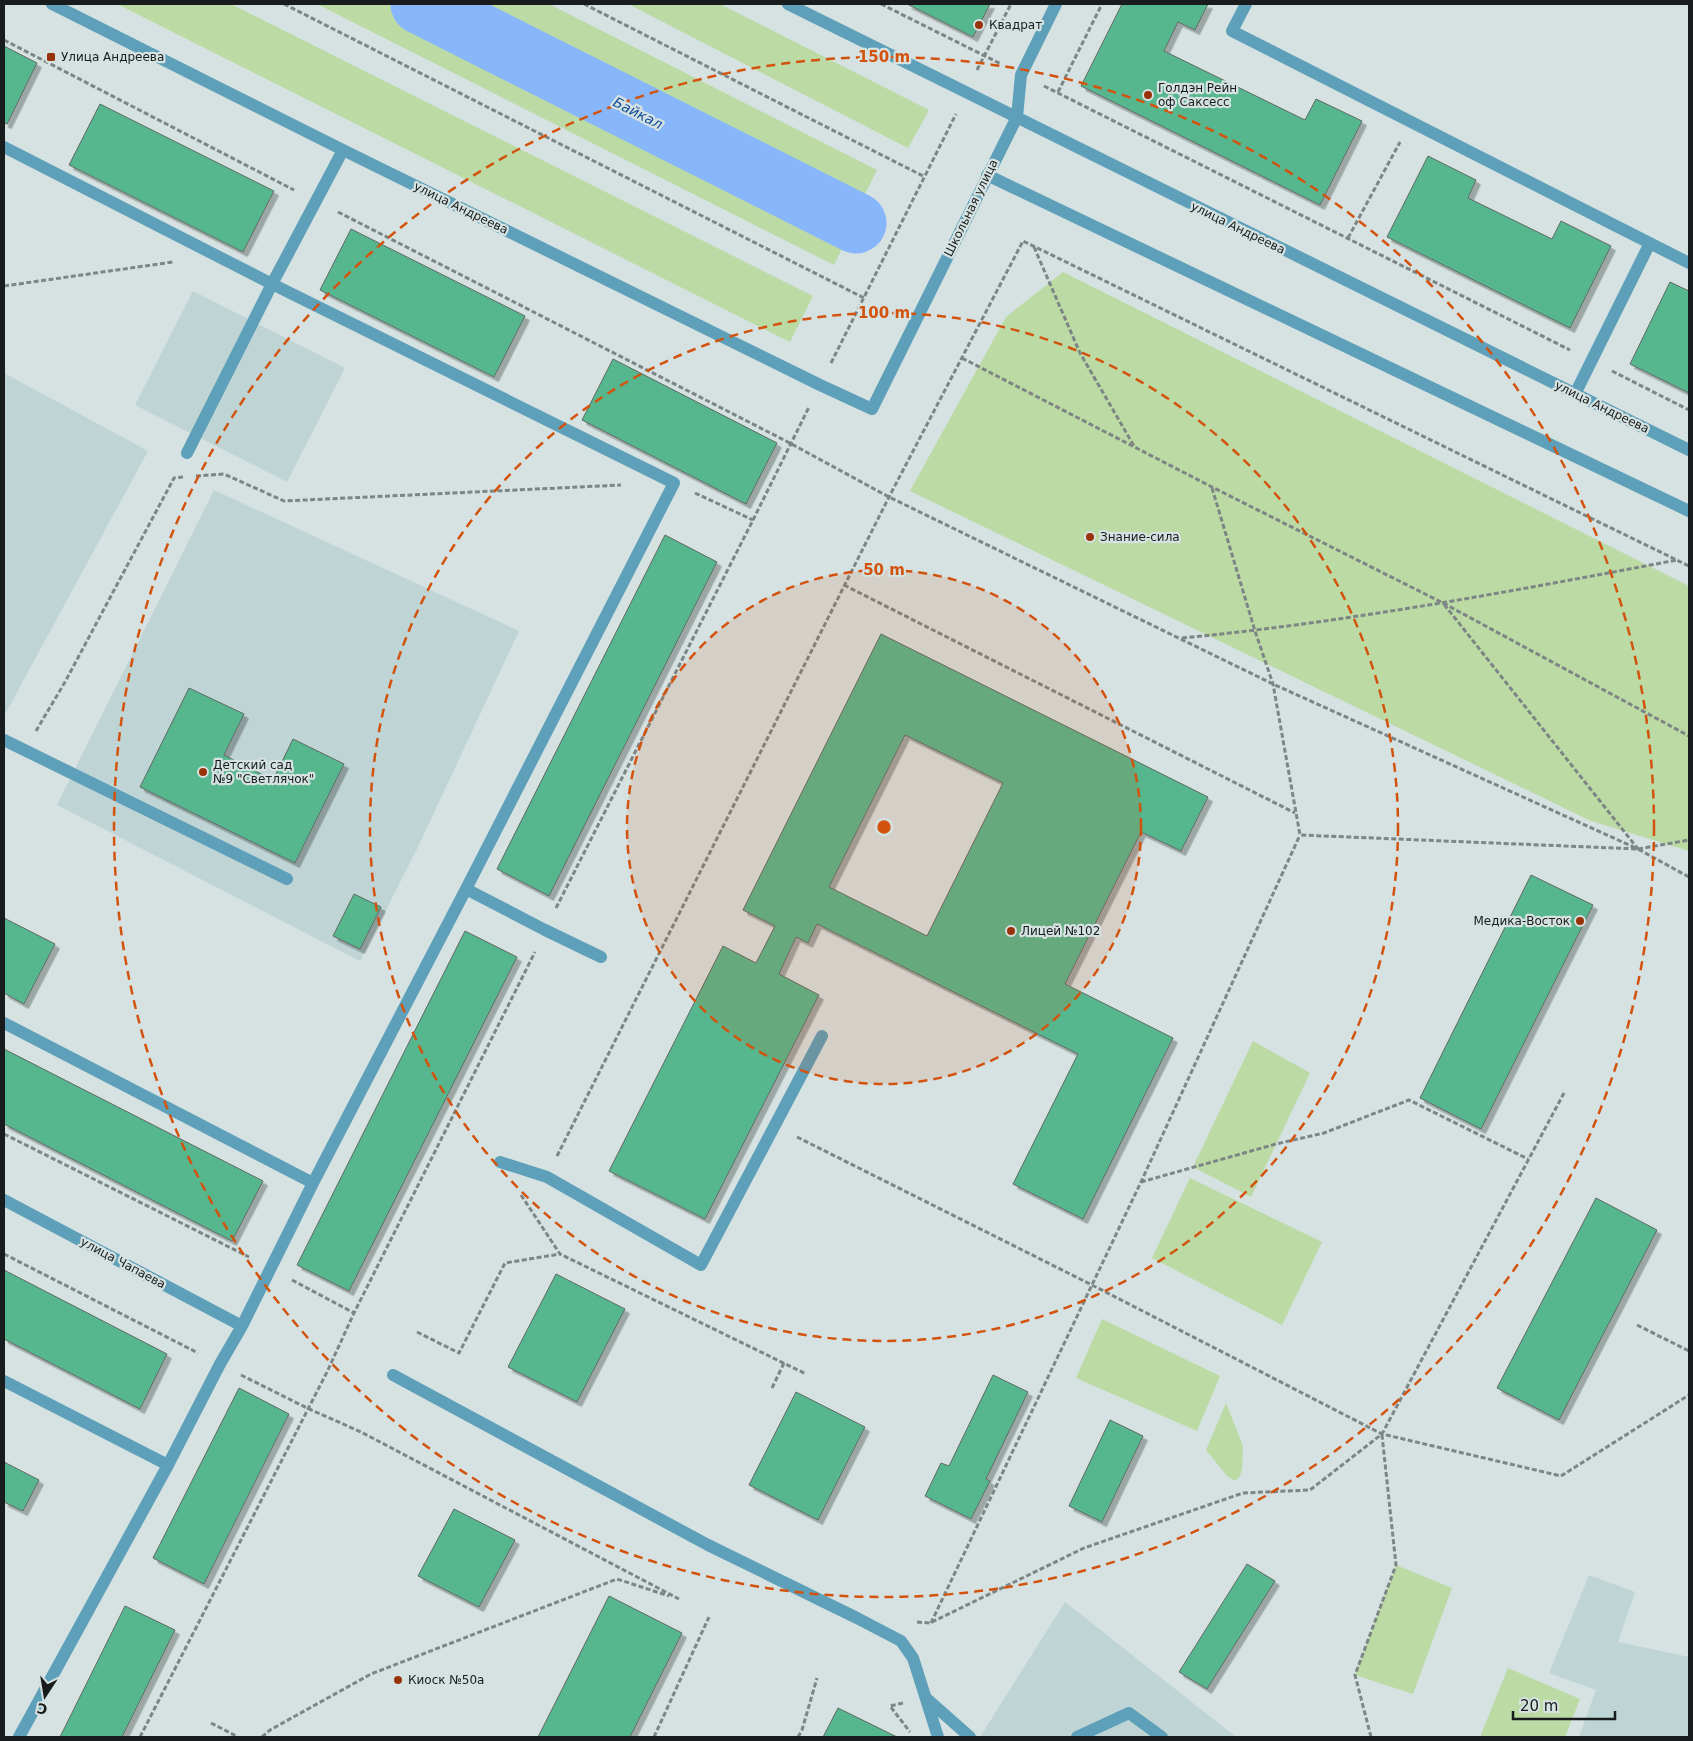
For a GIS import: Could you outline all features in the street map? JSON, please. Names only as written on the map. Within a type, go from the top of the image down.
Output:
[{"type":"street","name":"улица Андреева","points":[[52,4],[343,150],[872,409]]},
{"type":"street","name":"улица Андреева","points":[[788,4],[1689,450]]},
{"type":"street","name":"Школьная улица","points":[[872,409],[1017,117],[1021,75],[1056,4]]},
{"type":"street","points":[[1246,4],[1232,31],[1689,263]]},
{"type":"street","points":[[4,147],[216,256],[674,482],[313,1183],[242,1326],[220,1364],[168,1465],[18,1737]]},
{"type":"street","points":[[187,453],[272,284],[343,150]]},
{"type":"street","points":[[987,175],[1689,511]]},
{"type":"street","points":[[1575,394],[1650,243]]},
{"type":"street","points":[[4,740],[288,879]]},
{"type":"street","points":[[466,889],[601,957]]},
{"type":"street","points":[[4,1023],[313,1183]]},
{"type":"street","points":[[500,1162],[547,1177],[701,1266],[822,1036]]},
{"type":"street","name":"улица Чапаева","points":[[4,1200],[242,1326]]},
{"type":"street","points":[[393,1375],[708,1545],[900,1641],[913,1658],[938,1737]]},
{"type":"street","points":[[4,1382],[168,1465]]},
{"type":"street","points":[[926,1698],[970,1737]]},
{"type":"street","points":[[1078,1737],[1130,1713],[1162,1737]]},
{"type":"path","points":[[284,4],[864,298]]},
{"type":"path","points":[[584,4],[925,177]]},
{"type":"path","points":[[881,4],[1689,410]]},
{"type":"path","points":[[140,1737],[327,1372],[354,1313],[545,930],[1011,4]]},
{"type":"path","points":[[1058,92],[1102,4]]},
{"type":"path","points":[[4,40],[790,444],[889,497],[1273,684],[1638,849],[1689,877]]},
{"type":"path","points":[[1348,238],[1410,121]]},
{"type":"path","points":[[547,1177],[889,497],[1023,241],[1689,566]]},
{"type":"path","points":[[1034,247],[1080,352],[1134,447]]},
{"type":"path","points":[[4,286],[216,256]]},
{"type":"path","points":[[962,358],[1443,604],[1689,736]]},
{"type":"path","points":[[24,751],[66,682],[174,478],[224,474],[284,502],[624,485]]},
{"type":"path","points":[[674,482],[753,520]]},
{"type":"path","points":[[930,1624],[1141,1182],[1300,835],[1273,684],[1255,631],[1212,487]]},
{"type":"path","points":[[1181,638],[1255,631],[1443,604],[1678,560]]},
{"type":"path","points":[[844,586],[1295,813]]},
{"type":"path","points":[[1443,604],[1638,849]]},
{"type":"path","points":[[1300,835],[1638,849],[1689,840]]},
{"type":"path","points":[[912,1622],[930,1624],[1084,1548],[1243,1493],[1310,1490],[1382,1434],[1564,1093]]},
{"type":"path","points":[[1141,1182],[1276,1144],[1324,1134],[1409,1100],[1528,1159]]},
{"type":"path","points":[[775,1126],[1092,1285],[1382,1434],[1561,1476],[1689,1395]]},
{"type":"path","points":[[4,1134],[270,1268],[354,1313]]},
{"type":"path","points":[[500,1162],[560,1254],[806,1374]]},
{"type":"path","points":[[4,1254],[307,1408],[361,1432],[679,1599],[617,1579],[371,1674],[270,1730],[262,1737]]},
{"type":"path","points":[[416,1332],[459,1353],[505,1263],[560,1254]]},
{"type":"path","points":[[1637,1325],[1689,1351]]},
{"type":"path","points":[[772,1388],[784,1363]]},
{"type":"path","points":[[1371,1737],[1355,1675],[1396,1565],[1382,1434]]},
{"type":"path","points":[[654,1737],[709,1617]]},
{"type":"path","points":[[798,1737],[802,1730],[817,1678]]},
{"type":"path","points":[[890,1706],[913,1737]]},
{"type":"path","points":[[211,1722],[238,1737]]},
{"type":"shaded area","points":[[193,291],[345,368],[287,482],[135,405]]},
{"type":"shaded area","points":[[4,373],[148,451],[4,716]]},
{"type":"shaded area","points":[[214,490],[519,631],[417,849],[360,961],[57,805]]},
{"type":"shaded area","points":[[1589,1575],[1635,1592],[1618,1642],[1689,1657],[1689,1737],[1579,1737],[1596,1690],[1549,1673]]},
{"type":"shaded area","points":[[1065,1602],[1236,1737],[980,1737]]},
{"type":"green space","points":[[117,4],[231,4],[813,296],[790,342]]},
{"type":"green space","points":[[317,4],[402,4],[848,236],[834,265]]},
{"type":"green space","points":[[460,4],[549,4],[877,170],[859,206]]},
{"type":"green space","points":[[628,4],[720,4],[929,110],[908,148]]},
{"type":"green space","points":[[1063,272],[1689,586],[1689,851],[1591,821],[910,491],[1006,317]]},
{"type":"green space","points":[[1253,1041],[1310,1073],[1251,1197],[1193,1167]]},
{"type":"green space","points":[[1190,1178],[1322,1242],[1282,1325],[1152,1258]]},
{"type":"green space","points":[[1102,1319],[1220,1376],[1197,1431],[1076,1378]]},
{"type":"green space","points":[[1226,1403],[1243,1446],[1242,1469],[1240,1476],[1235,1481],[1227,1476],[1206,1450]]},
{"type":"green space","points":[[1396,1565],[1452,1588],[1413,1694],[1355,1675]]},
{"type":"green space","points":[[1508,1668],[1580,1699],[1565,1737],[1480,1737]]},
{"type":"building","points":[[907,4],[990,4],[973,37]]},
{"type":"building","points":[[1122,4],[1208,4],[1195,30],[1178,22],[1164,51],[1305,120],[1316,99],[1362,121],[1320,205],[1081,86]]},
{"type":"building","points":[[4,46],[37,63],[7,124],[4,123]]},
{"type":"building","points":[[100,104],[274,191],[243,252],[69,165]]},
{"type":"building","points":[[1428,156],[1476,180],[1468,198],[1552,239],[1561,221],[1611,246],[1570,328],[1387,237]]},
{"type":"building","points":[[351,229],[525,316],[494,377],[320,290]]},
{"type":"building","points":[[1670,282],[1689,291],[1689,393],[1630,364]]},
{"type":"building","points":[[613,359],[777,443],[746,504],[582,420]]},
{"type":"building","points":[[665,535],[717,562],[549,896],[497,869]]},
{"type":"building","name":"Лицей №102","points":[[881,634],[1208,797],[1181,851],[1141,832],[1065,984],[1173,1038],[1083,1219],[1013,1184],[1078,1054],[817,924],[808,943],[796,937],[779,974],[819,995],[705,1219],[609,1171],[723,946],[756,963],[775,926],[743,910]],"holes":[[[905,735],[1003,783],[927,936],[829,887]]]},
{"type":"building","name":"Детский сад №9 \"Светлячок\"","points":[[189,688],[244,714],[224,755],[273,780],[293,739],[344,764],[295,863],[140,787]]},
{"type":"building","points":[[1531,875],[1593,905],[1481,1129],[1420,1098]]},
{"type":"building","points":[[354,894],[381,907],[360,949],[333,936]]},
{"type":"building","points":[[4,918],[55,944],[24,1004],[4,993]]},
{"type":"building","points":[[465,931],[517,957],[349,1291],[297,1265]]},
{"type":"building","points":[[4,1049],[263,1181],[232,1241],[4,1124]]},
{"type":"building","points":[[1596,1198],[1657,1230],[1559,1420],[1497,1388]]},
{"type":"building","points":[[4,1270],[167,1354],[140,1409],[4,1339]]},
{"type":"building","points":[[556,1274],[625,1309],[577,1402],[508,1367]]},
{"type":"building","points":[[993,1375],[1028,1392],[986,1479],[990,1481],[971,1519],[925,1496],[941,1463],[949,1466]]},
{"type":"building","points":[[239,1388],[289,1414],[204,1584],[153,1558]]},
{"type":"building","points":[[796,1392],[865,1427],[818,1520],[749,1485]]},
{"type":"building","points":[[1110,1420],[1143,1436],[1102,1522],[1069,1506]]},
{"type":"building","points":[[4,1462],[39,1480],[23,1511],[4,1502]]},
{"type":"building","points":[[454,1509],[515,1540],[479,1607],[418,1576]]},
{"type":"building","points":[[1247,1564],[1275,1581],[1207,1689],[1179,1672]]},
{"type":"building","points":[[609,1596],[682,1633],[630,1737],[538,1737]]},
{"type":"building","points":[[125,1606],[175,1630],[122,1737],[60,1737]]},
{"type":"building","points":[[838,1708],[897,1737],[823,1737]]},
{"type":"waterway","name":"Байкал","points":[[421,4],[856,223]]},
{"type":"place","name":"Квадрат","points":[[979,25]]},
{"type":"place","name":"Улица Андреева","points":[[51,57]]},
{"type":"place","name":"Голдэн Рейн оф Саксесс","points":[[1148,95]]},
{"type":"place","name":"Знание-сила","points":[[1090,537]]},
{"type":"place","name":"Детский сад №9 \"Светлячок\"","points":[[203,772]]},
{"type":"place","name":"Медика-Восток","points":[[1580,921]]},
{"type":"place","name":"Лицей №102","points":[[1011,931]]},
{"type":"place","name":"Киоск №50а","points":[[398,1680]]}]
